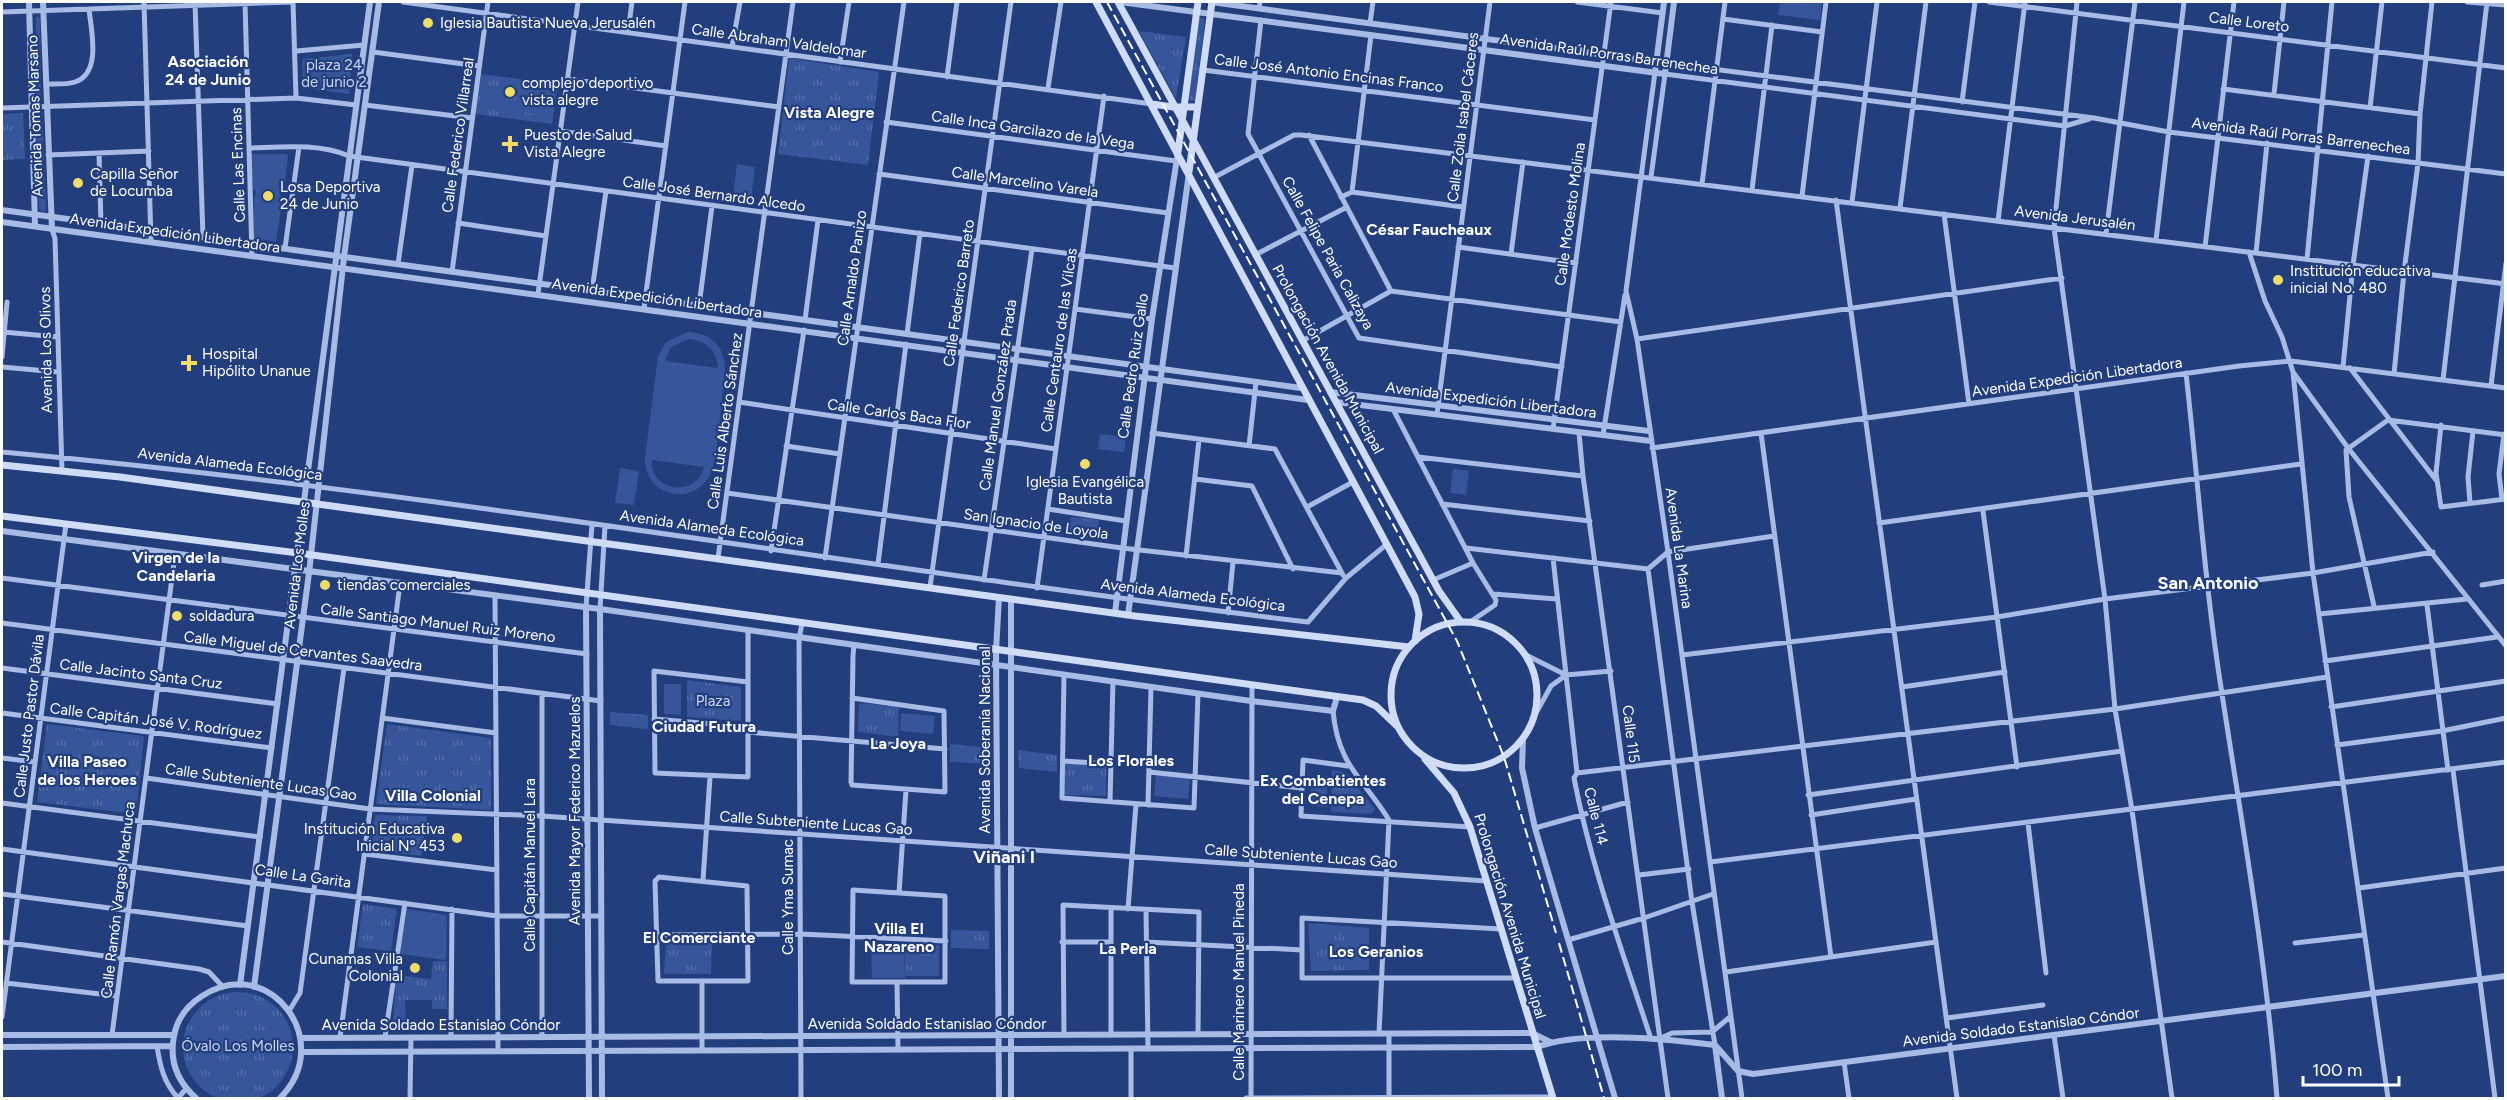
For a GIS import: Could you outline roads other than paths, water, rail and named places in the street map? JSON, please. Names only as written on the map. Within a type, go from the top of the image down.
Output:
[{"type":"main road","points":[[1096,2],[1189,172],[1301,388],[1417,602],[1415,641]]},
{"type":"main road","name":"Prolongación Avenida Municipal","points":[[1119,2],[1193,144],[1444,601],[1461,622]]},
{"type":"main road","name":"Calle Pedro Ruiz Gallo","points":[[1178,152],[1198,2]]},
{"type":"main road","name":"Calle Pedro Ruiz Gallo","points":[[1189,172],[1212,2]]},
{"type":"main road","points":[[1152,104],[1173,107],[1197,106]]},
{"type":"main road","name":"Avenida Alameda Ecológica","points":[[2,465],[304,501],[1128,615],[1409,647]]},
{"type":"main road","points":[[2,516],[298,553],[1363,700],[1376,706],[1398,727]]},
{"type":"main road","name":"Prolongación Avenida Municipal","points":[[1420,753],[1442,765],[1476,767],[1500,759],[1523,739],[1536,713],[1536,679],[1526,656],[1502,632],[1470,622],[1461,622],[1436,627],[1415,641],[1399,661],[1392,685],[1393,711],[1398,727],[1420,753],[1454,793],[1470,827],[1514,978],[1553,1098]]},
{"type":"street","name":"Avenida Tomas Marsano","points":[[29,2],[36,226]]},
{"type":"street","name":"Avenida Tomas Marsano","points":[[43,2],[52,229]]},
{"type":"street","name":"Calle Las Encinas","points":[[245,2],[252,256]]},
{"type":"street","points":[[2,12],[89,9],[144,4],[292,2],[296,51],[296,98]]},
{"type":"street","name":"Avenida Los Molles","points":[[240,985],[370,2]]},
{"type":"street","name":"Avenida Los Molles","points":[[254,987],[309,573],[344,256],[380,2]]},
{"type":"street","name":"Calle Abraham Valdelomar","points":[[403,2],[434,4],[894,70],[1048,88],[1152,104]]},
{"type":"street","name":"Calle Federico Villarreal","points":[[452,272],[488,2]]},
{"type":"street","points":[[538,294],[578,2]]},
{"type":"street","points":[[628,32],[633,2]]},
{"type":"street","points":[[644,308],[686,2]]},
{"type":"street","points":[[732,47],[740,2]]},
{"type":"street","name":"Calle Luis Alberto Sánchez","points":[[718,558],[793,2]]},
{"type":"street","points":[[840,62],[849,2]]},
{"type":"street","name":"Calle Arnaldo Panizo","points":[[825,558],[904,2]]},
{"type":"street","points":[[947,77],[957,2]]},
{"type":"street","name":"Calle Federico Barreto","points":[[930,587],[1011,2]]},
{"type":"street","points":[[1048,88],[1061,2]]},
{"type":"street","name":"Avenida Raúl Porras Barrenechea","points":[[1119,2],[2065,126],[2094,118]]},
{"type":"street","name":"Avenida Raúl Porras Barrenechea","points":[[1212,2],[1259,5],[1370,23],[2094,118],[2169,132],[2505,174]]},
{"type":"street","points":[[1370,23],[1373,2]]},
{"type":"street","name":"Calle Zoila Isabel Cáceres","points":[[1437,414],[1490,2]]},
{"type":"street","points":[[1577,2],[1611,4],[1663,13]]},
{"type":"street","name":"Avenida La Marina","points":[[1664,2],[1626,291],[1636,339],[1668,552],[1742,1098]]},
{"type":"street","points":[[1651,177],[1674,2]]},
{"type":"street","points":[[1702,184],[1725,2]]},
{"type":"street","points":[[1802,196],[1826,2]]},
{"type":"street","points":[[1852,202],[1877,2]]},
{"type":"street","points":[[1900,208],[1926,2]]},
{"type":"street","points":[[1962,102],[1975,2]]},
{"type":"street","name":"Calle Loreto","points":[[1989,2],[2025,4],[2505,68]]},
{"type":"street","points":[[2078,2],[2054,228],[2078,388],[2105,599],[2115,709],[2132,810],[2172,1098]]},
{"type":"street","points":[[2106,234],[2135,2]]},
{"type":"street","points":[[2156,240],[2184,2]]},
{"type":"street","points":[[2205,247],[2234,2]]},
{"type":"street","points":[[2274,94],[2278,38],[2284,2]]},
{"type":"street","points":[[2307,259],[2332,2]]},
{"type":"street","points":[[2370,108],[2382,2]]},
{"type":"street","points":[[2394,374],[2418,162],[2420,114],[2432,2]]},
{"type":"street","points":[[2467,2],[2505,5]]},
{"type":"street","points":[[195,3],[203,237]]},
{"type":"street","points":[[2443,380],[2487,3]]},
{"type":"street","points":[[144,4],[151,242]]},
{"type":"street","name":"Calle Modesto Molina","points":[[1553,429],[1611,4]]},
{"type":"street","points":[[1998,221],[2025,4]]},
{"type":"street","points":[[46,84],[72,83],[88,71],[92,58],[89,9]]},
{"type":"street","points":[[1723,19],[1822,32]]},
{"type":"street","name":"Calle Felipe Paria Calizaya","points":[[1261,20],[1248,130],[1301,232],[1362,340],[1562,367]]},
{"type":"street","points":[[1752,190],[1772,25]]},
{"type":"street","points":[[1352,192],[1371,35]]},
{"type":"street","points":[[296,51],[364,45]]},
{"type":"street","points":[[373,52],[479,66]]},
{"type":"street","name":"Calle José Antonio Encinas Franco","points":[[1203,70],[1595,120]]},
{"type":"street","points":[[567,79],[779,107]]},
{"type":"street","points":[[2223,89],[2420,114]]},
{"type":"street","name":"Calle Centauro de las Vilcas","points":[[1037,588],[1104,96]]},
{"type":"street","points":[[2,108],[296,98],[356,105]]},
{"type":"street","points":[[365,105],[472,118]]},
{"type":"street","name":"Calle Inca Garcilazo de la Vega","points":[[886,122],[1176,161]]},
{"type":"street","points":[[560,131],[666,146]]},
{"type":"street","points":[[1213,178],[1294,135],[1309,135],[1391,291]]},
{"type":"street","name":"Avenida Jerusalén","points":[[1309,135],[2504,284]]},
{"type":"street","points":[[2267,143],[2253,253],[2265,301],[2291,361],[2293,372],[2313,573],[2359,888],[2371,993],[2388,1098]]},
{"type":"street","points":[[285,248],[299,147]]},
{"type":"street","name":"Calle José Bernardo Alcedo","points":[[250,148],[299,147],[340,152],[349,156],[412,165],[1175,268]]},
{"type":"street","points":[[48,155],[149,151]]},
{"type":"street","name":"Calle Pedro Ruiz Gallo","points":[[1114,613],[1152,319],[1178,152]]},
{"type":"street","points":[[99,153],[101,224]]},
{"type":"street","points":[[2343,367],[2353,265],[2368,156]]},
{"type":"street","points":[[1511,254],[1523,162]]},
{"type":"street","points":[[398,264],[412,165]]},
{"type":"street","name":"Calle Pedro Ruiz Gallo","points":[[1128,615],[1189,172]]},
{"type":"street","name":"Calle Marcelino Varela","points":[[879,174],[1168,213]]},
{"type":"street","points":[[592,291],[606,191]]},
{"type":"street","points":[[1341,197],[1352,192],[1463,207]]},
{"type":"street","points":[[1836,200],[1902,687],[1912,780],[1923,835],[1957,1098]]},
{"type":"street","points":[[699,306],[712,206]]},
{"type":"street","points":[[1255,255],[1347,207]]},
{"type":"street","name":"Avenida Expedición Libertadora","points":[[2,210],[1301,388]]},
{"type":"street","points":[[1944,214],[1969,404]]},
{"type":"street","points":[[805,320],[818,220]]},
{"type":"street","name":"Avenida Expedición Libertadora","points":[[2,222],[1308,400]]},
{"type":"street","points":[[458,223],[546,236]]},
{"type":"street","name":"Avenida Los Olivos","points":[[52,229],[55,240],[62,471]]},
{"type":"street","points":[[907,334],[920,233]]},
{"type":"street","points":[[1458,247],[1576,263]]},
{"type":"street","name":"Calle Manuel González Prada","points":[[984,580],[1014,360],[1032,249]]},
{"type":"street","points":[[2491,386],[2505,263]]},
{"type":"street","points":[[1636,339],[2062,278]]},
{"type":"street","points":[[1302,341],[1391,291],[1621,322]]},
{"type":"street","points":[[1603,435],[1626,291]]},
{"type":"street","points":[[2,357],[7,302]]},
{"type":"street","points":[[1075,309],[1152,319]]},
{"type":"street","points":[[771,551],[804,330]]},
{"type":"street","points":[[3,332],[57,337]]},
{"type":"street","points":[[878,564],[906,344]]},
{"type":"street","name":"Avenida Expedición Libertadora","points":[[1336,402],[1603,435],[1651,445],[1761,433],[2186,373],[2291,361],[2505,387]]},
{"type":"street","points":[[2,367],[58,372]]},
{"type":"street","points":[[2350,368],[2436,480]]},
{"type":"street","points":[[2293,372],[2349,448],[2505,646]]},
{"type":"street","points":[[2186,373],[2221,692],[2240,797],[2270,1007],[2277,1098]]},
{"type":"street","points":[[1249,446],[1256,382]]},
{"type":"street","name":"Avenida Expedición Libertadora","points":[[1330,392],[1649,431]]},
{"type":"street","name":"Calle Carlos Baca Flor","points":[[739,402],[1056,449]]},
{"type":"street","points":[[1393,409],[1473,563],[1493,594],[1495,605],[1470,622]]},
{"type":"street","points":[[2374,606],[2349,497],[2345,455],[2349,448],[2388,420],[2441,425],[2505,435],[2499,474],[2504,499],[2441,507],[2436,480],[2441,425]]},
{"type":"street","points":[[2470,503],[2468,477],[2473,431]]},
{"type":"street","points":[[1152,433],[1275,449],[1344,576]]},
{"type":"street","name":"Calle 115","points":[[1579,433],[1583,476],[1639,875],[1655,1039]]},
{"type":"street","points":[[1761,433],[1815,849],[1832,957]]},
{"type":"street","points":[[1186,556],[1199,440]]},
{"type":"street","points":[[786,446],[840,454]]},
{"type":"street","name":"Avenida Alameda Ecológica","points":[[2,452],[62,457],[318,488],[878,564],[1130,602],[1308,622]]},
{"type":"street","points":[[1418,457],[1583,476]]},
{"type":"street","points":[[1879,524],[2301,464]]},
{"type":"street","points":[[1195,479],[1252,486],[1293,569]]},
{"type":"street","points":[[1307,507],[1353,482]]},
{"type":"street","name":"San Ignacio de Loyola","points":[[727,493],[1122,548],[1344,576]]},
{"type":"street","points":[[1442,504],[1590,521]]},
{"type":"street","points":[[1048,509],[1126,521]]},
{"type":"street","points":[[1983,511],[2017,766]]},
{"type":"street","name":"Calle Justo Pastor Dávila","points":[[2,1017],[66,524]]},
{"type":"street","name":"Avenida Mayor Federico Mazuelos","points":[[589,1098],[586,607],[592,524]]},
{"type":"street","name":"Avenida Mayor Federico Mazuelos","points":[[602,1098],[600,609],[605,526]]},
{"type":"street","points":[[2,531],[309,573],[586,607],[1333,711]]},
{"type":"street","points":[[1466,548],[1648,569],[1668,552],[1774,536]]},
{"type":"street","points":[[1308,636],[1308,622],[1344,576],[1387,544]]},
{"type":"street","points":[[1682,654],[1997,617],[2105,599],[2313,573],[2433,552]]},
{"type":"street","name":"Calle Ramón Vargas Machuca","points":[[112,1035],[175,555]]},
{"type":"street","name":"Calle 114","points":[[1553,558],[1577,773],[1574,778],[1581,814],[1614,928],[1655,1039]]},
{"type":"street","points":[[1228,612],[1233,562]]},
{"type":"street","points":[[1433,580],[1473,563]]},
{"type":"street","points":[[1648,569],[1692,902],[1722,1098]]},
{"type":"street","name":"Calle Santiago Manuel Ruiz Moreno","points":[[2,578],[586,654]]},
{"type":"street","points":[[2482,585],[2505,581]]},
{"type":"street","points":[[340,1038],[400,584]]},
{"type":"street","points":[[1493,594],[1557,599]]},
{"type":"street","points":[[495,596],[498,1051]]},
{"type":"street","name":"Avenida Soberanía Nacional","points":[[999,597],[996,651],[999,1098]]},
{"type":"street","name":"Avenida Soberanía Nacional","points":[[1011,599],[1009,667],[1011,1098]]},
{"type":"street","points":[[2319,614],[2374,606],[2427,604],[2467,599]]},
{"type":"street","points":[[2427,604],[2430,646],[2442,730],[2467,873],[2478,979],[2495,1098]]},
{"type":"street","name":"Calle Miguel de Cervantes Saavedra","points":[[2,623],[600,701]]},
{"type":"street","name":"Calle Yma Sumac","points":[[801,1098],[799,638],[802,624]]},
{"type":"street","points":[[748,631],[748,682],[748,730],[747,778],[655,773],[655,670],[748,682]]},
{"type":"street","points":[[2325,661],[2497,637]]},
{"type":"street","points":[[852,698],[944,711],[945,792],[852,785],[852,698],[854,645]]},
{"type":"street","points":[[1526,656],[1566,675],[1611,671]]},
{"type":"street","name":"Calle Jacinto Santa Cruz","points":[[2,668],[278,704]]},
{"type":"street","points":[[290,1011],[300,993],[344,668]]},
{"type":"street","points":[[1902,687],[2005,672]]},
{"type":"street","points":[[1064,675],[1062,798],[1194,808],[1198,694]]},
{"type":"street","points":[[1536,713],[1548,690],[1566,675]]},
{"type":"street","points":[[1577,773],[2115,709],[2327,677]]},
{"type":"street","points":[[1110,802],[1113,681]]},
{"type":"street","points":[[2331,707],[2505,681]]},
{"type":"street","name":"Calle Marinero Manuel Pineda","points":[[1251,1098],[1252,685]]},
{"type":"street","points":[[1148,805],[1151,687]]},
{"type":"street","name":"Calle Capitán Manuel Lara","points":[[542,693],[542,1037]]},
{"type":"street","points":[[1338,697],[1333,711],[1336,733],[1348,766],[1389,820],[1379,1034]]},
{"type":"street","name":"Calle Capitán José V. Rodríguez","points":[[2,713],[272,748]]},
{"type":"street","points":[[382,718],[496,733]]},
{"type":"street","points":[[2337,745],[2442,730],[2505,718]]},
{"type":"street","points":[[654,719],[800,737],[945,749]]},
{"type":"street","name":"Prolongación Avenida Municipal","points":[[1523,739],[1522,768],[1535,828],[1615,1098]]},
{"type":"street","points":[[997,751],[1010,752]]},
{"type":"street","points":[[1808,795],[2122,751]]},
{"type":"street","points":[[2,758],[35,762]]},
{"type":"street","points":[[1348,766],[1303,760],[1301,816],[1470,827]]},
{"type":"street","points":[[1063,761],[1111,764]]},
{"type":"street","points":[[1710,862],[2240,797],[2344,780],[2450,770],[2505,762]]},
{"type":"street","points":[[1149,772],[1302,788]]},
{"type":"street","points":[[703,880],[710,777]]},
{"type":"street","name":"Calle Subteniente Lucas Gao","points":[[146,778],[370,809],[542,816],[1486,881]]},
{"type":"street","points":[[899,893],[906,790]]},
{"type":"street","points":[[1811,815],[1916,799]]},
{"type":"street","points":[[1535,828],[1628,801]]},
{"type":"street","points":[[2,804],[260,837]]},
{"type":"street","points":[[1128,909],[1136,804]]},
{"type":"street","points":[[2028,823],[2046,973]]},
{"type":"street","name":"Calle La Garita","points":[[2,849],[497,916],[602,916]]},
{"type":"street","points":[[364,854],[497,870]]},
{"type":"street","points":[[2359,888],[2505,868]]},
{"type":"street","points":[[1639,875],[1689,869]]},
{"type":"street","points":[[656,878],[703,880],[747,886],[748,981],[658,981],[656,878]]},
{"type":"street","points":[[853,890],[899,893],[945,896],[945,982],[852,982],[853,890]]},
{"type":"street","points":[[2,894],[248,926]]},
{"type":"street","points":[[1568,940],[1614,928],[1713,894]]},
{"type":"street","points":[[385,1037],[405,903]]},
{"type":"street","points":[[1064,1035],[1063,905],[1199,912],[1198,1035]]},
{"type":"street","points":[[1111,908],[1111,1035]]},
{"type":"street","points":[[451,1037],[452,909]]},
{"type":"street","points":[[1146,910],[1148,1049]]},
{"type":"street","points":[[1500,929],[1302,918],[1302,978],[1514,978]]},
{"type":"street","points":[[656,935],[801,934],[946,941]]},
{"type":"street","points":[[2295,943],[2364,935]]},
{"type":"street","points":[[998,941],[1011,942]]},
{"type":"street","points":[[2,942],[199,969],[209,972],[223,987]]},
{"type":"street","points":[[1062,942],[1110,942]]},
{"type":"street","points":[[1146,942],[1302,950]]},
{"type":"street","points":[[1726,972],[1936,942]]},
{"type":"street","name":"Avenida Soldado Estanislao Cóndor","points":[[1738,1071],[1753,1074],[2505,976]]},
{"type":"street","points":[[702,982],[702,1050]]},
{"type":"street","points":[[897,982],[898,1050]]},
{"type":"street","points":[[6,983],[117,996]]},
{"type":"street","points":[[196,1098],[186,1089],[176,1069],[172,1046],[174,1035],[181,1018],[192,1004],[206,993],[223,987],[240,985],[254,987],[272,995],[290,1011],[301,1038],[302,1052],[298,1072],[280,1098]]},
{"type":"street","points":[[1947,1018],[2043,1005]]},
{"type":"street","points":[[1668,1098],[1655,1039],[1672,1033],[1712,1032],[1731,1016]]},
{"type":"street","name":"Avenida Soldado Estanislao Cóndor","points":[[301,1038],[1532,1033],[1550,1042]]},
{"type":"street","points":[[1389,1034],[1389,1098]]},
{"type":"street","points":[[2,1035],[174,1035]]},
{"type":"street","points":[[2054,1035],[2062,1098]]},
{"type":"street","points":[[410,1098],[411,1037]]},
{"type":"street","name":"Avenida Soldado Estanislao Cóndor","points":[[302,1052],[1537,1047],[1550,1042],[1597,1039],[1655,1039],[1715,1045]]},
{"type":"street","points":[[1715,1045],[1738,1071]]},
{"type":"street","points":[[157,1046],[161,1070],[178,1098],[186,1089]]},
{"type":"street","points":[[2,1047],[172,1046]]},
{"type":"street","points":[[1131,1049],[1131,1098]]},
{"type":"street","points":[[1844,1062],[1850,1098]]},
{"type":"street","points":[[1246,1098],[1553,1098]]},
{"type":"railway","points":[[1107,2],[1457,641],[1504,757],[1556,933]]},
{"type":"railway","points":[[1559,943],[1604,1098]]},
{"type":"place","name":"Iglesia Bautista Nueva Jerusalén","points":[[428,23]]},
{"type":"place","name":"complejo deportivo vista alegre","points":[[510,92]]},
{"type":"place","name":"Puesto de Salud Vista Alegre","points":[[510,144]]},
{"type":"place","name":"Capilla Señor de Locumba","points":[[78,183]]},
{"type":"place","name":"Losa Deportiva 24 de Junio","points":[[268,196]]},
{"type":"place","name":"Institución educativa inicial No. 480","points":[[2278,280]]},
{"type":"place","name":"Hospital Hipólito Unanue","points":[[189,363]]},
{"type":"place","name":"Iglesia Evangélica Bautista","points":[[1085,464]]},
{"type":"place","name":"tiendas comerciales","points":[[325,585]]},
{"type":"place","name":"soldadura","points":[[177,616]]},
{"type":"place","name":"Institución Educativa Inicial Nº 453","points":[[457,838]]},
{"type":"place","name":"Cunamas Villa Colonial","points":[[415,968]]},
{"type":"district","name":"Asociación 24 de Junio","points":[[208,70]]},
{"type":"district","name":"Vista Alegre","points":[[829,112]]},
{"type":"district","name":"César Faucheaux","points":[[1429,229]]},
{"type":"district","name":"Virgen de la Candelaria","points":[[176,566]]},
{"type":"district","name":"San Antonio","points":[[2208,583]]},
{"type":"district","name":"Ciudad Futura","points":[[704,726]]},
{"type":"district","name":"La Joya","points":[[898,743]]},
{"type":"district","name":"Los Florales","points":[[1131,760]]},
{"type":"district","name":"Villa Paseo de los Heroes","points":[[87,770]]},
{"type":"district","name":"Ex Combatientes del Cenepa","points":[[1323,789]]},
{"type":"district","name":"Villa Colonial","points":[[433,795]]},
{"type":"district","name":"Viñani I","points":[[1004,857]]},
{"type":"district","name":"El Comerciante","points":[[699,937]]},
{"type":"district","name":"Villa El Nazareno","points":[[899,937]]},
{"type":"district","name":"La Perla","points":[[1128,948]]},
{"type":"district","name":"Los Geranios","points":[[1376,951]]},
{"type":"park label","name":"plaza 24 de junio 2","points":[[334,74]]},
{"type":"park label","name":"Plaza","points":[[713,701]]},
{"type":"park label","name":"Óvalo Los Molles","points":[[238,1046]]}]
